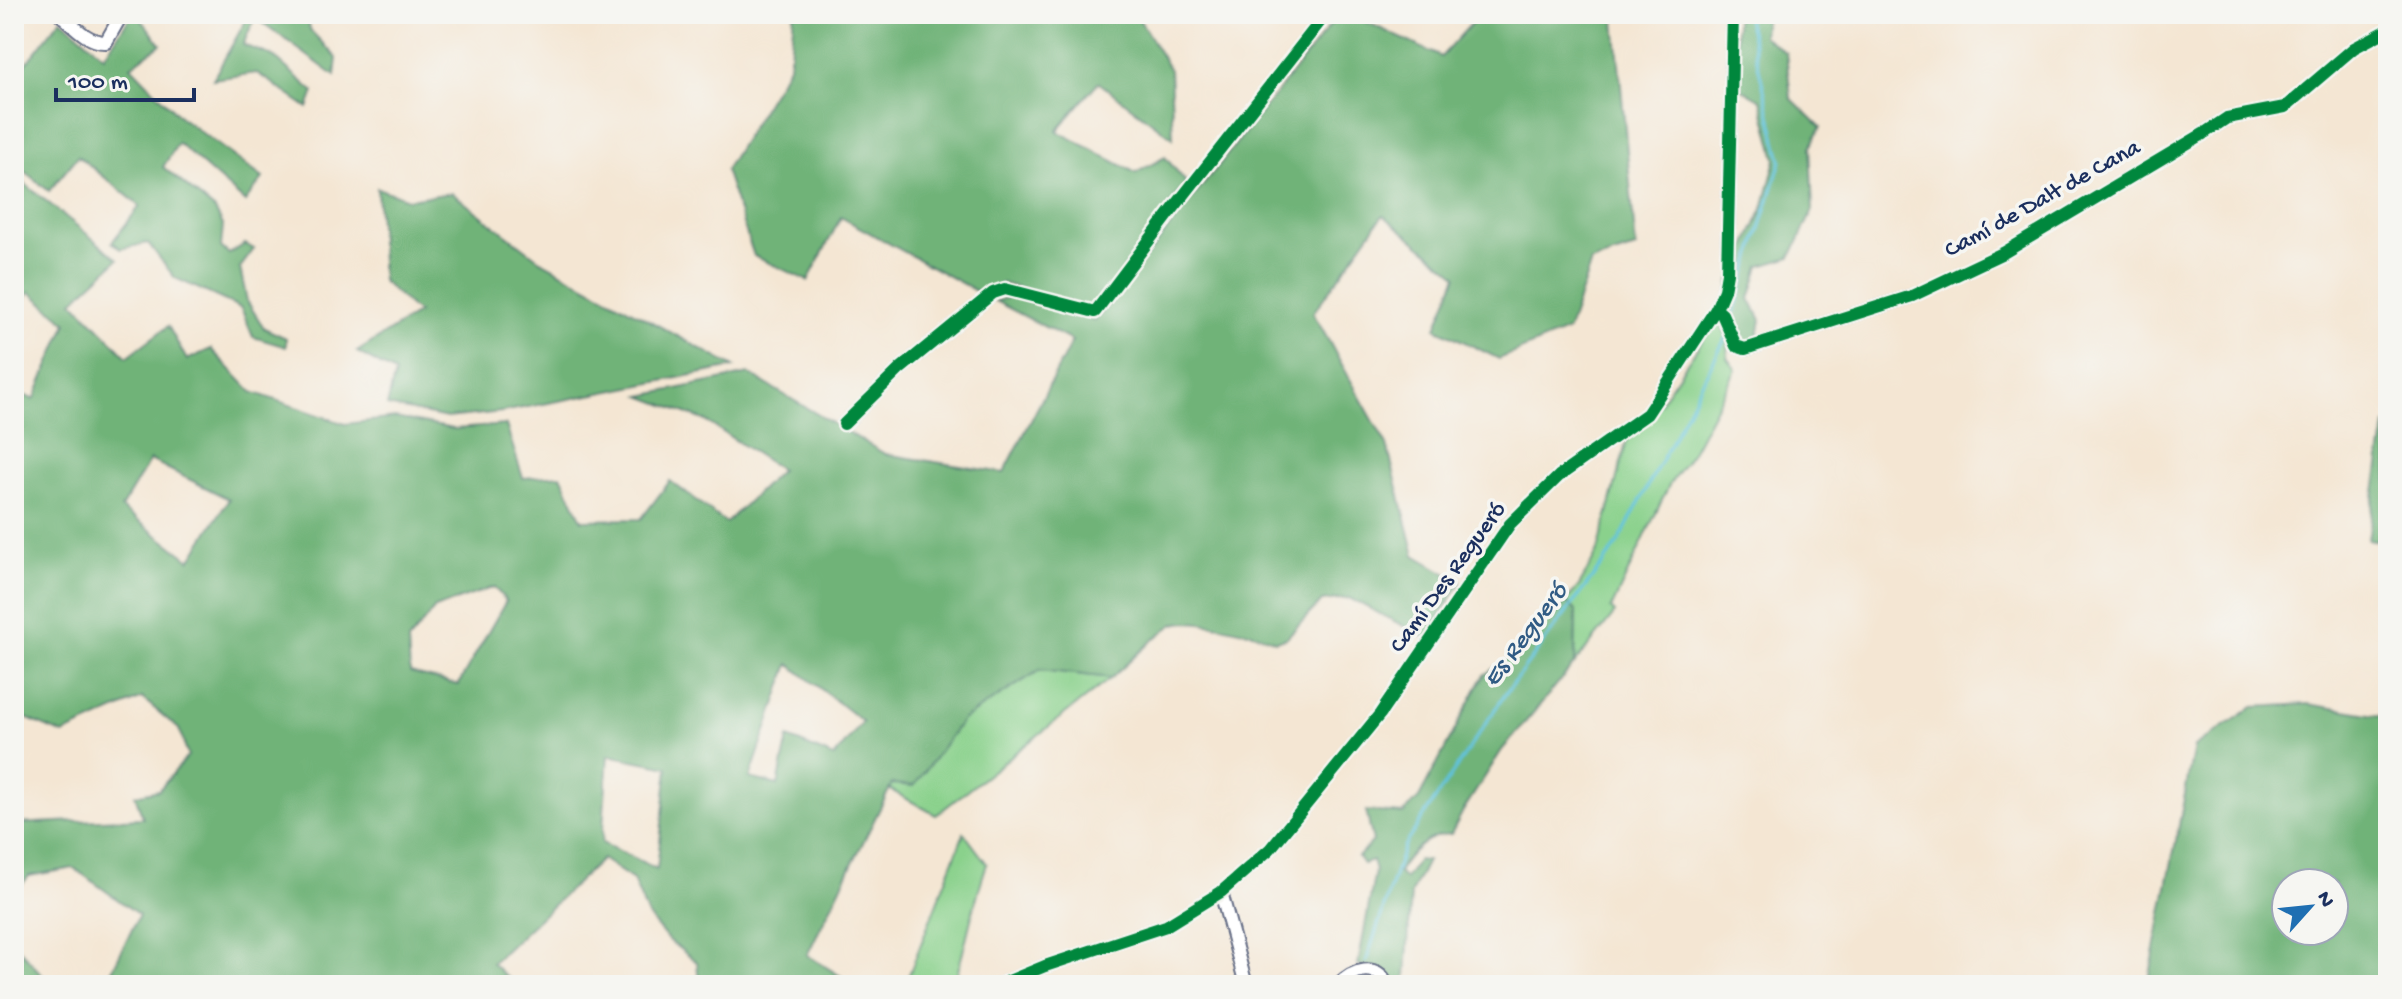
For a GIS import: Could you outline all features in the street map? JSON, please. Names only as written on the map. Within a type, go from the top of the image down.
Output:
[{"type":"street","points":[[60,14],[88,38],[99,43],[106,42],[122,14]]},
{"type":"street","points":[[844,424],[900,369],[993,293],[1005,289],[1095,312],[1326,14]]},
{"type":"street","name":"Camí Des Regueró","points":[[999,985],[1045,966],[1166,926],[1221,892],[1270,849],[1380,714],[1510,524],[1559,476],[1647,414],[1716,309],[1724,290],[1727,273],[1733,14]]},
{"type":"street","name":"Camí de Dalt de Cana","points":[[1716,309],[1722,314],[1736,346],[1745,349],[1901,301],[2005,252],[2227,118],[2285,107],[2354,48],[2388,30]]},
{"type":"street","points":[[1221,892],[1246,985]]},
{"type":"street","points":[[1338,985],[1350,974],[1369,970],[1382,976],[1387,985]]},
{"type":"green space","points":[[132,14],[137,14],[161,44],[131,66],[179,116],[263,178],[245,202],[178,143],[163,167],[215,210],[223,225],[221,247],[229,254],[245,244],[254,249],[240,268],[247,301],[264,328],[286,338],[286,347],[253,337],[241,308],[175,278],[148,243],[121,249],[112,242],[140,206],[78,156],[49,191],[14,163],[14,79],[61,19],[104,56]]},
{"type":"green space","points":[[239,14],[307,14],[310,30],[337,58],[335,76],[255,17],[243,45],[273,56],[314,92],[308,108],[257,73],[213,79],[245,22]]},
{"type":"green space","points":[[794,14],[1136,14],[1170,70],[1173,138],[1098,82],[1057,131],[1136,173],[1165,157],[1186,182],[1100,302],[1087,308],[1002,283],[983,295],[841,217],[808,281],[754,256],[725,170],[789,66]]},
{"type":"green space","points":[[1339,14],[1350,14],[1441,57],[1480,14],[1610,14],[1615,21],[1636,248],[1591,262],[1568,330],[1499,359],[1436,328],[1457,275],[1383,215],[1313,313],[1387,445],[1415,555],[1461,582],[1427,638],[1349,598],[1322,601],[1286,638],[1275,641],[1223,627],[1181,623],[1157,637],[1111,678],[1040,670],[962,720],[914,786],[892,784],[807,955],[842,977],[839,985],[699,985],[697,962],[668,940],[648,916],[633,880],[602,859],[492,963],[515,985],[105,985],[139,915],[74,868],[29,876],[14,894],[14,824],[143,818],[135,795],[159,790],[188,756],[179,729],[142,698],[63,734],[14,713],[14,390],[34,400],[67,323],[30,292],[14,314],[14,175],[118,259],[73,301],[127,357],[168,326],[187,360],[211,349],[252,392],[345,424],[395,418],[454,429],[506,425],[523,478],[561,475],[582,520],[641,519],[670,481],[726,523],[781,470],[704,420],[641,396],[749,374],[885,454],[1004,473],[1072,341],[995,301],[1012,296],[1095,321]],"holes":[[[150,460],[229,499],[190,560],[121,508]],[[494,587],[506,601],[458,685],[410,673],[408,641],[435,608]],[[789,664],[863,722],[834,757],[788,738],[778,785],[750,778]],[[608,755],[668,767],[657,869],[602,843]]]},
{"type":"green space","points":[[1736,14],[1765,14],[1763,36],[1786,53],[1791,98],[1821,127],[1810,147],[1813,210],[1791,257],[1760,266],[1750,299],[1761,320],[1757,341],[1744,344],[1738,340],[1728,309],[1730,281],[1763,209],[1776,159],[1761,100],[1736,86]]},
{"type":"green space","points":[[377,188],[408,199],[452,193],[541,261],[734,367],[502,412],[447,418],[387,406],[395,373],[357,352],[418,313],[382,281]]},
{"type":"green space","points":[[1717,319],[1727,337],[1727,358],[1736,370],[1691,454],[1670,483],[1611,609],[1615,613],[1575,663],[1576,611],[1566,601],[1579,586],[1598,551],[1627,440],[1644,426]]},
{"type":"green space","points":[[2385,425],[2388,426],[2388,543],[2368,539]]},
{"type":"green space","points":[[1566,601],[1576,611],[1575,663],[1502,750],[1451,834],[1435,837],[1420,846],[1398,872],[1405,879],[1418,860],[1427,861],[1411,893],[1406,978],[1401,985],[1391,985],[1376,969],[1358,965],[1375,871],[1372,861],[1363,864],[1358,857],[1373,841],[1366,811],[1403,814],[1419,798],[1484,675],[1525,647]]},
{"type":"green space","points":[[1040,670],[1111,678],[936,815],[889,789],[892,783],[914,786],[962,720]]},
{"type":"green space","points":[[2308,704],[2388,717],[2388,985],[2148,985],[2194,747],[2253,707]]},
{"type":"green space","points":[[964,833],[987,864],[954,985],[905,985]]},
{"type":"green space","points":[[14,943],[51,985],[14,985]]},
{"type":"waterway","name":"Es Regueró","points":[[1732,319],[1781,161],[1746,14]]},
{"type":"waterway","name":"Es Regueró","points":[[1366,962],[1404,846],[1508,690],[1617,545],[1727,335]]},
{"type":"waterway","name":"Es Regueró","points":[[1359,985],[1365,977]]},
{"type":"cycle path","points":[[844,424],[900,369],[993,293],[1005,289],[1095,312],[1326,14]]},
{"type":"cycle path","points":[[999,985],[1045,966],[1166,926],[1221,892],[1270,849],[1380,714],[1510,524],[1559,476],[1647,414],[1716,309],[1724,290],[1727,273],[1733,14]]},
{"type":"cycle path","points":[[1716,309],[1722,314],[1736,346],[1745,349],[1912,296],[2005,252],[2227,118],[2285,107],[2354,48],[2388,30]]}]
